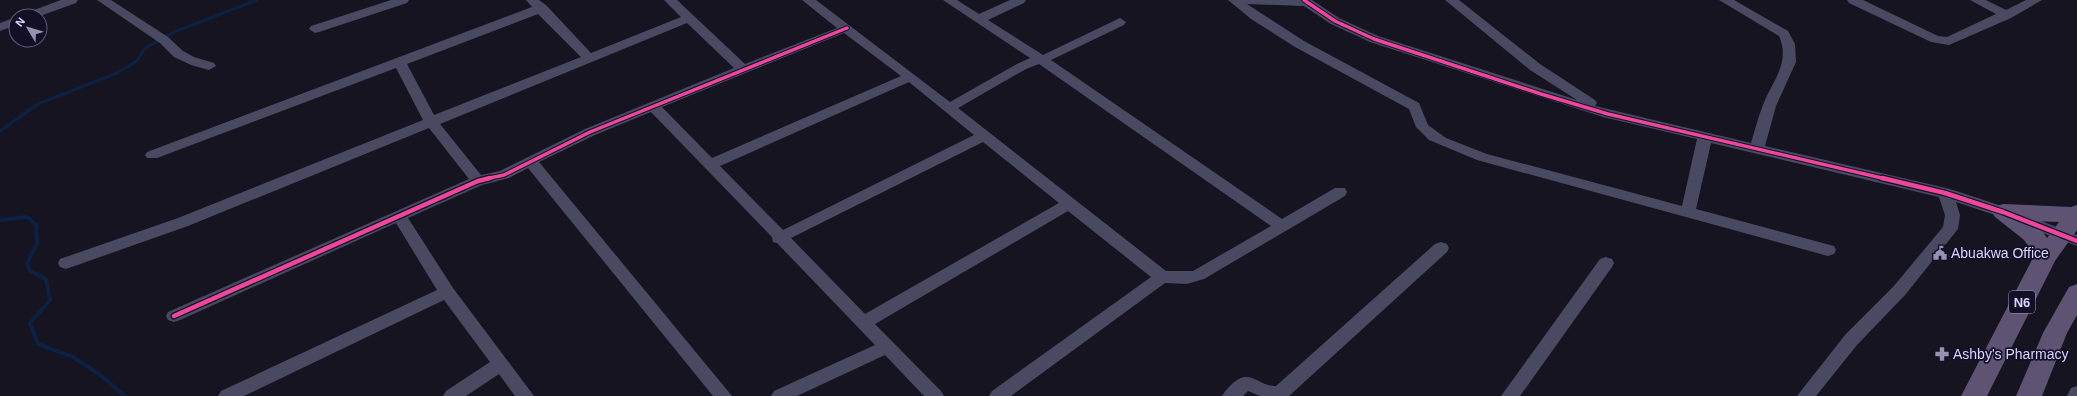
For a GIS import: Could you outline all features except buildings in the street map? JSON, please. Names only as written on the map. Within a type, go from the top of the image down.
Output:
[{"type":"main road","points":[[2003,212],[2076,214]]},
{"type":"main road","points":[[2003,212],[2030,233],[2048,254]]},
{"type":"main road","name":"N6","points":[[1974,396],[2048,254],[2069,238],[2076,214]]},
{"type":"main road","points":[[2028,396],[2055,333],[2077,293]]},
{"type":"street","points":[[48,9],[72,0]]},
{"type":"street","points":[[103,0],[164,40],[170,49],[184,58],[209,66]]},
{"type":"street","points":[[315,30],[403,0]]},
{"type":"street","points":[[670,0],[743,69]]},
{"type":"street","points":[[808,0],[910,77],[1162,277],[1187,278],[1198,275],[1340,192]]},
{"type":"street","points":[[948,0],[1042,60],[1282,226]]},
{"type":"street","points":[[979,19],[1020,0]]},
{"type":"street","points":[[1234,0],[1305,1],[1335,21],[1374,39],[1608,114],[1945,193],[2003,212],[2069,238]]},
{"type":"street","points":[[1234,0],[1262,21],[1308,50],[1414,106],[1419,112],[1423,127],[1441,141],[1482,157],[1828,250]]},
{"type":"street","points":[[1451,0],[1535,67],[1608,114]]},
{"type":"street","points":[[1725,0],[1784,34],[1789,42],[1789,66],[1770,104],[1757,148]]},
{"type":"street","points":[[1854,0],[1942,41],[1949,41],[2007,15],[2036,0]]},
{"type":"street","points":[[1976,0],[2007,15]]},
{"type":"street","points":[[152,156],[399,61],[537,4],[588,57]]},
{"type":"street","points":[[66,263],[183,222],[588,57],[689,18]]},
{"type":"street","points":[[948,108],[1004,78],[1024,64],[1042,60],[1120,22]]},
{"type":"street","points":[[174,316],[400,217],[478,181],[504,175],[554,148],[743,69],[847,28]]},
{"type":"street","points":[[399,61],[431,122],[478,181]]},
{"type":"street","points":[[710,166],[910,77]]},
{"type":"street","points":[[653,106],[935,396]]},
{"type":"street","points":[[780,238],[983,136]]},
{"type":"street","points":[[1688,212],[1705,137]]},
{"type":"street","points":[[530,161],[723,396]]},
{"type":"street","points":[[1806,396],[1851,340],[1899,291],[1950,229],[1953,221],[1953,214],[1945,193]]},
{"type":"street","points":[[863,323],[1070,203]]},
{"type":"street","points":[[400,217],[447,292],[525,396]]},
{"type":"street","points":[[1230,396],[1245,383],[1274,394],[1282,392],[1441,248]]},
{"type":"street","points":[[1510,396],[1606,263]]},
{"type":"street","points":[[998,396],[1162,277]]},
{"type":"street","points":[[226,396],[447,292]]},
{"type":"street","points":[[780,396],[887,347]]},
{"type":"street","points":[[452,396],[501,364]]},
{"type":"waterway","points":[[0,131],[38,104],[117,73],[137,61],[145,48],[174,32],[257,0]]},
{"type":"waterway","points":[[0,220],[27,217],[36,225],[37,243],[27,264],[30,271],[46,279],[50,300],[30,323],[38,344],[73,357],[99,374],[125,396]]},
{"type":"cycle path","points":[[1304,0],[1335,21],[1374,39],[1541,94],[1608,114],[1945,193],[2003,212],[2077,241]]},
{"type":"cycle path","points":[[174,316],[478,181],[504,175],[555,148],[590,132],[847,28]]},
{"type":"place","name":"Abuakwa Office","points":[[1940,253]]},
{"type":"place","name":"Ashby's Pharmacy","points":[[1942,354]]}]
